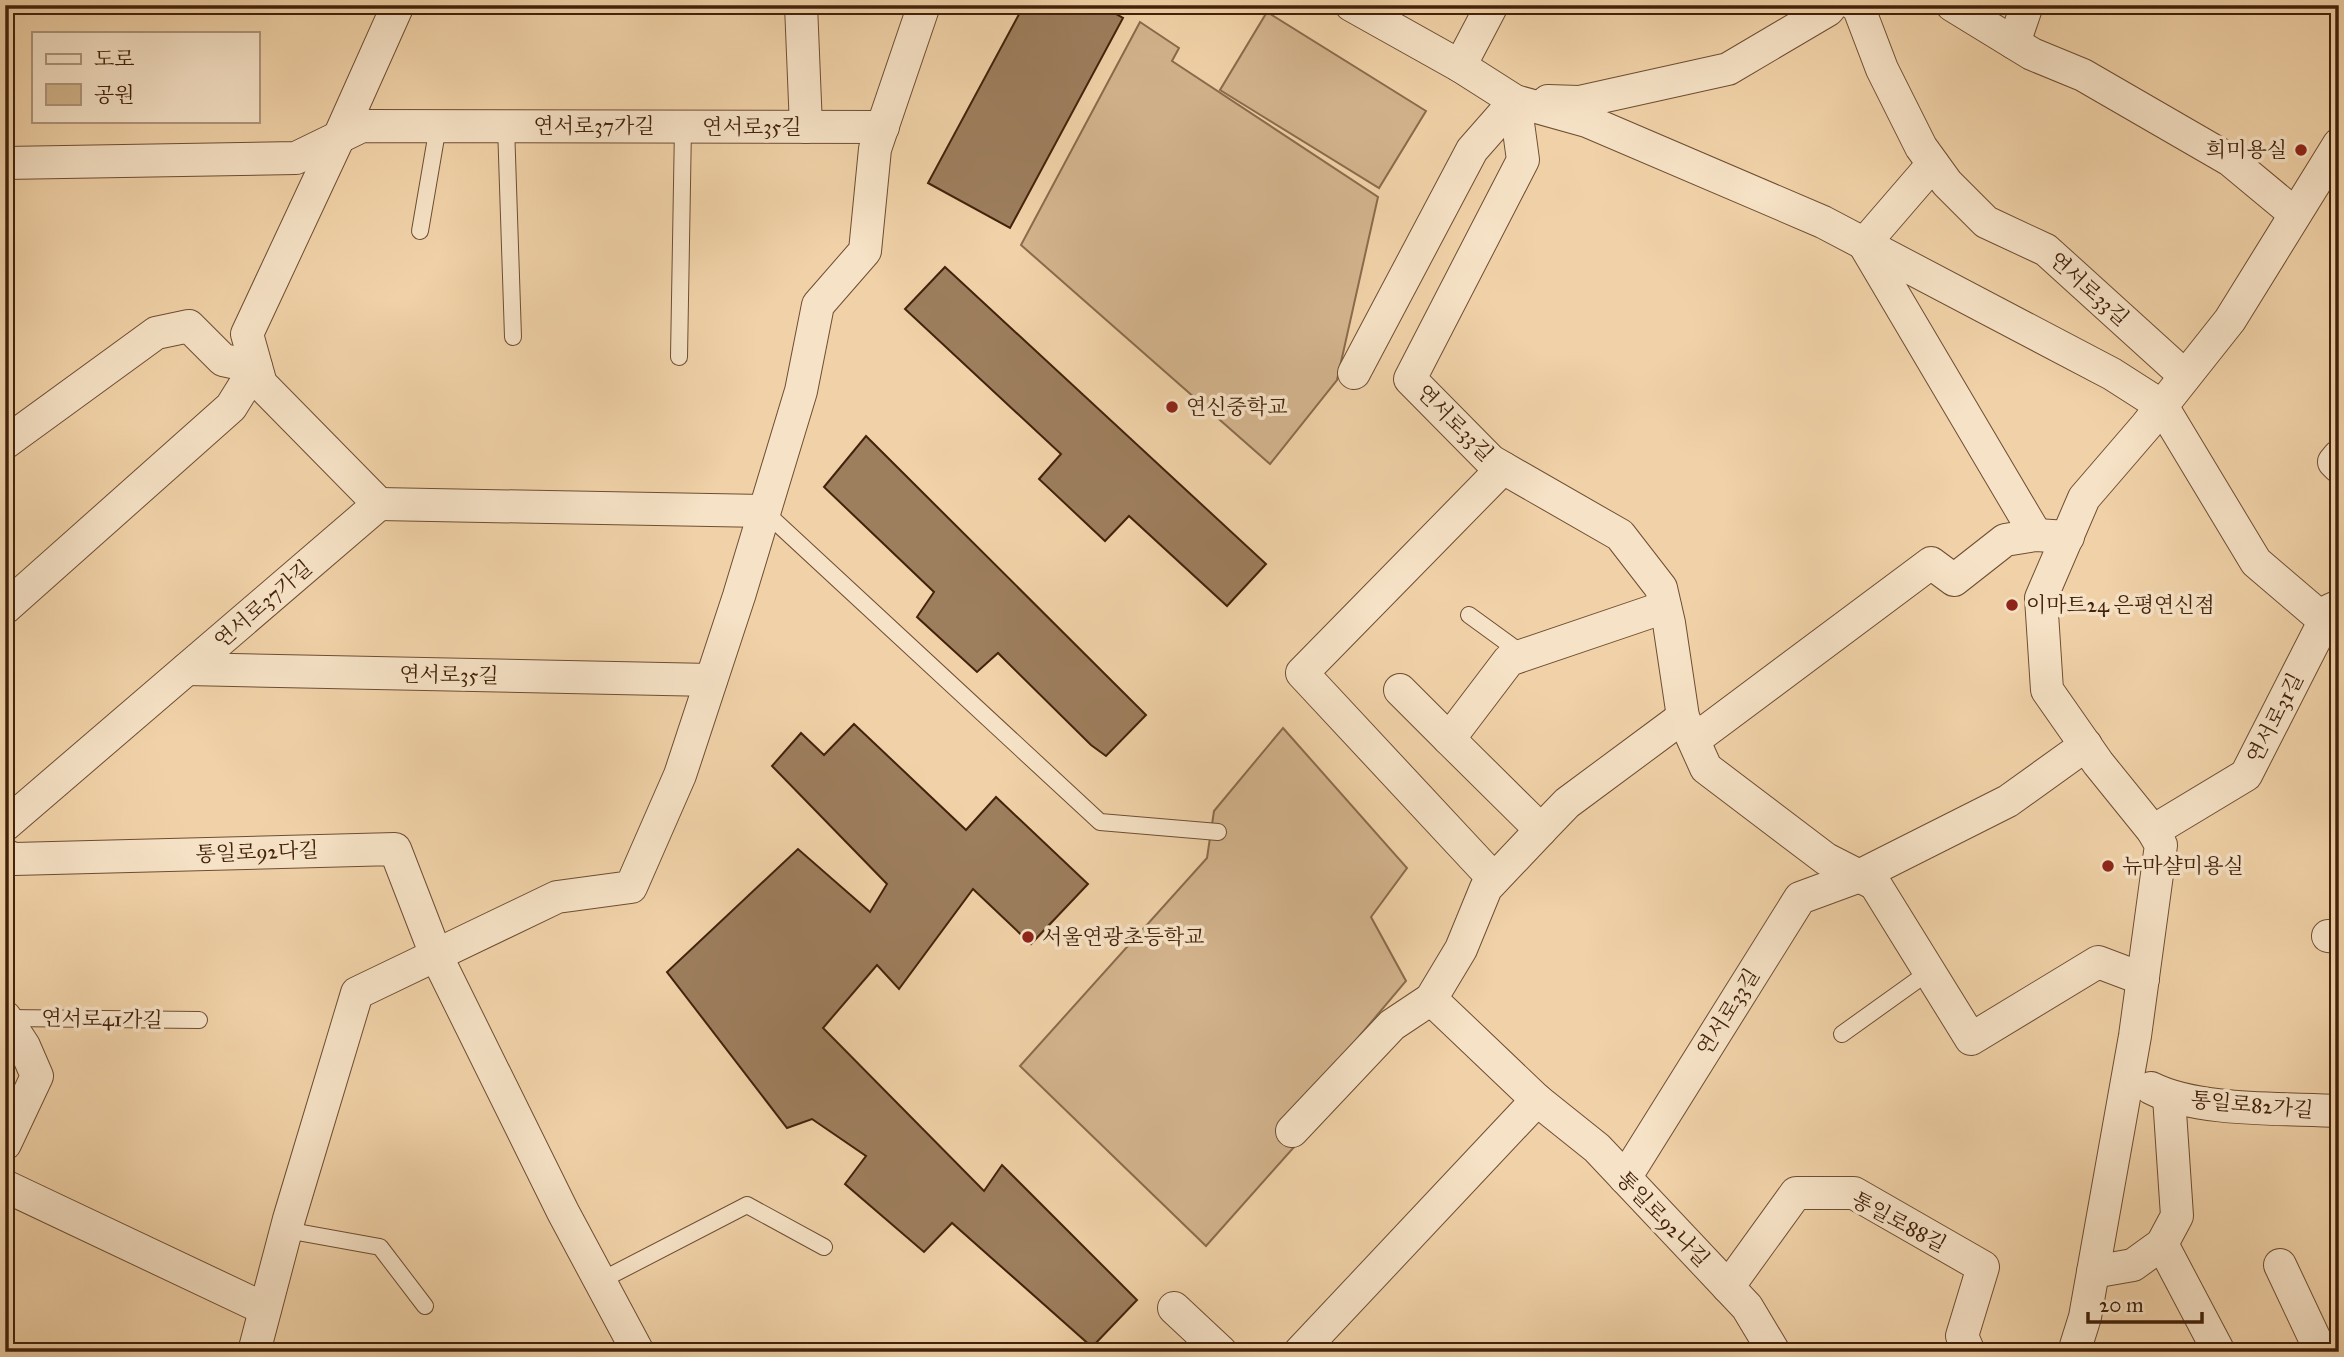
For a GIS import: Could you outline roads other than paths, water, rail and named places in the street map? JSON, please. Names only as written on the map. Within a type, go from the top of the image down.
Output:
[{"type":"street","points":[[398,5],[340,137],[247,334],[261,384],[379,504],[764,511]]},
{"type":"street","points":[[801,5],[806,127]]},
{"type":"street","points":[[254,1352],[286,1230],[357,993],[557,897],[631,887],[680,775],[711,680],[801,391],[818,305],[865,251],[876,149],[924,5]]},
{"type":"street","points":[[1351,5],[1516,100],[1587,121],[1823,222],[2112,374],[2162,406],[2256,562],[2332,614]]},
{"type":"street","points":[[1460,66],[1492,5]]},
{"type":"street","points":[[1516,100],[1579,102],[1728,69],[1828,10],[1832,5]]},
{"type":"street","name":"연서로33길","points":[[1855,5],[1858,6],[1882,69],[1921,147],[1947,183],[1986,222],[2046,250],[2185,376]]},
{"type":"street","points":[[1952,5],[2032,54],[2083,75],[2230,160],[2295,214]]},
{"type":"street","points":[[2014,43],[2027,5]]},
{"type":"street","points":[[1354,373],[1472,150],[1516,100]]},
{"type":"street","name":"연서로33길","points":[[1516,100],[1524,160],[1410,379],[1491,461],[1620,534],[1661,588],[1688,729],[1706,768],[1826,859],[1857,877]]},
{"type":"street","name":"연서로37가길","points":[[5,163],[296,158],[362,126],[683,127]]},
{"type":"street","name":"연서로35길","points":[[683,127],[883,127]]},
{"type":"street","points":[[2074,1352],[2085,1317],[2127,1076],[2161,845],[2047,690],[2041,598],[2084,498],[2230,320],[2339,144]]},
{"type":"street","points":[[1864,244],[1933,164]]},
{"type":"street","points":[[1864,244],[2035,535]]},
{"type":"street","points":[[5,443],[156,333],[188,326],[223,360],[256,367]]},
{"type":"street","points":[[5,608],[231,407],[256,367]]},
{"type":"street","points":[[2339,456],[2334,462],[2339,467]]},
{"type":"street","points":[[1494,879],[1302,673],[1503,468]]},
{"type":"street","name":"연서로37가길","points":[[5,825],[379,504]]},
{"type":"street","points":[[1292,1132],[1392,1025],[1431,999],[1461,949],[1486,888],[1567,803],[1688,729],[1931,563],[1954,580],[2005,540],[2035,535],[2068,537]]},
{"type":"street","points":[[1449,739],[1509,660],[1665,607]]},
{"type":"street","name":"연서로31길","points":[[2153,831],[2246,775],[2332,614]]},
{"type":"street","name":"연서로35길","points":[[187,669],[711,680]]},
{"type":"street","points":[[1400,690],[1541,830]]},
{"type":"street","name":"연서로33길","points":[[1625,1178],[1800,898],[1857,877],[2008,801],[2086,745]]},
{"type":"street","name":"통일로92다길","points":[[5,855],[15,859],[395,849],[436,955],[563,1212],[638,1352]]},
{"type":"street","points":[[1857,877],[1875,884],[1971,1039],[2098,962],[2143,979]]},
{"type":"street","name":"통일로92나길","points":[[1431,999],[1537,1100],[1597,1148],[1746,1307],[1774,1352]]},
{"type":"street","points":[[5,1144],[37,1076],[24,1046],[6,1017]]},
{"type":"street","name":"통일로82가길","points":[[2127,1076],[2169,1097],[2209,1104],[2339,1111]]},
{"type":"street","points":[[2093,1272],[2133,1265],[2162,1244],[2176,1216],[2169,1097]]},
{"type":"street","points":[[1300,1352],[1537,1100]]},
{"type":"street","points":[[5,1186],[265,1308]]},
{"type":"street","name":"통일로88길","points":[[1728,1287],[1796,1193],[1854,1193],[1983,1268],[1962,1336],[1969,1352]]},
{"type":"street","points":[[2162,1244],[2219,1352]]},
{"type":"street","points":[[2280,1265],[2321,1352]]},
{"type":"street","points":[[1174,1308],[1221,1352]]},
{"type":"lane","points":[[421,231],[438,126]]},
{"type":"lane","name":"연서로37가길","points":[[506,126],[513,337]]},
{"type":"lane","name":"연서로35길","points":[[678,357],[683,127]]},
{"type":"lane","points":[[764,511],[1100,822],[1219,832]]},
{"type":"lane","points":[[1469,615],[1524,655]]},
{"type":"lane","points":[[1842,1034],[1930,971]]},
{"type":"lane","name":"연서로41가길","points":[[6,1017],[198,1020]]},
{"type":"lane","points":[[600,1281],[747,1205],[824,1247]]},
{"type":"lane","points":[[286,1230],[380,1247],[425,1306]]},
{"type":"place","name":"희미용실","points":[[2301,150]]},
{"type":"place","name":"연신중학교","points":[[1172,407]]},
{"type":"place","name":"이마트24 은평연신점","points":[[2012,605]]},
{"type":"place","name":"뉴마샬미용실","points":[[2108,866]]},
{"type":"place","name":"서울연광초등학교","points":[[1028,937]]}]
